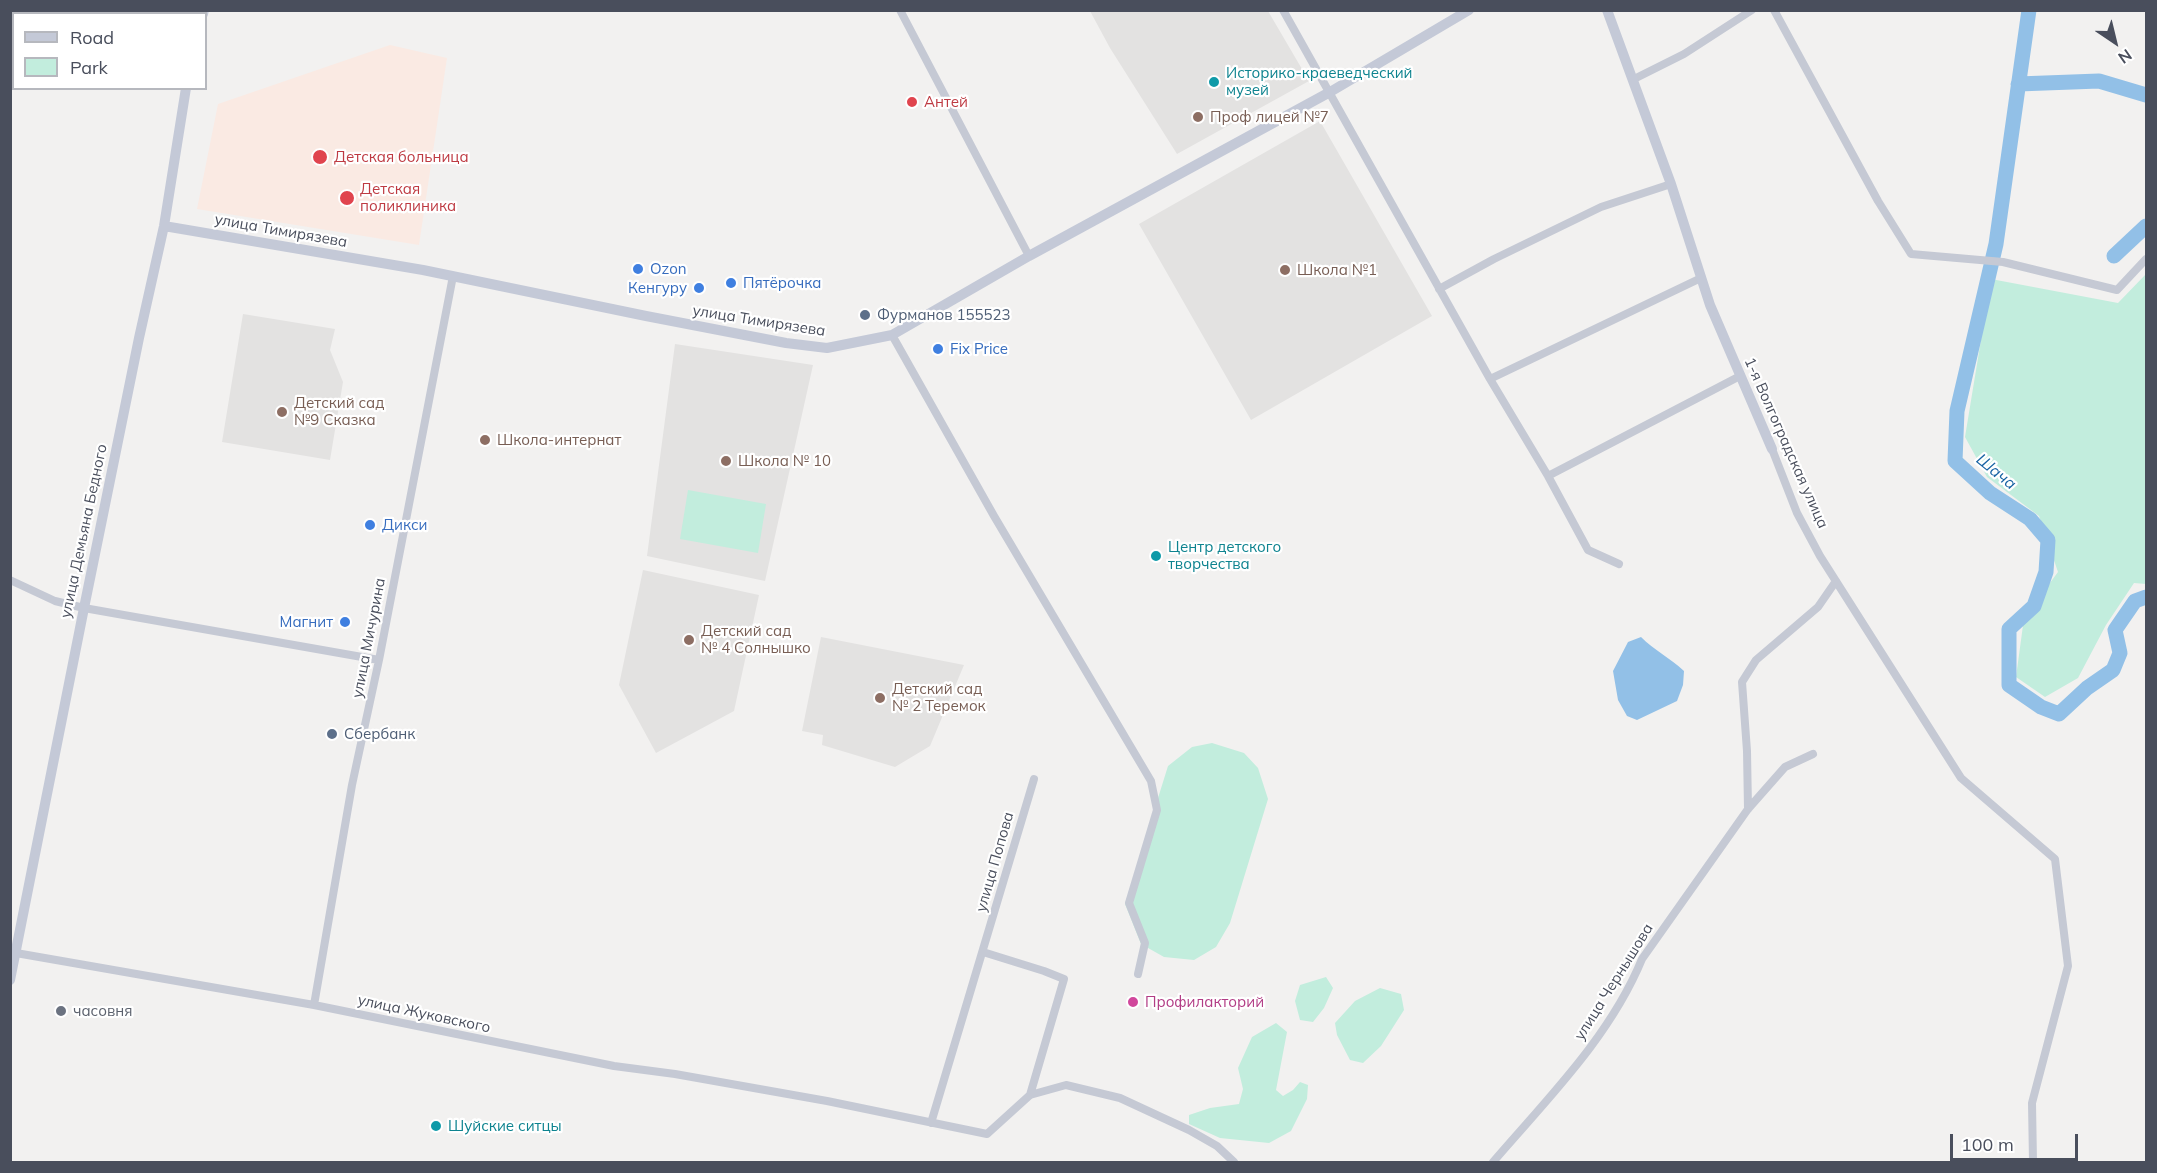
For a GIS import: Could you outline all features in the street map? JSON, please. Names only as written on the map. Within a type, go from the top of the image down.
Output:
[{"type":"street","points":[[900,10],[1029,256]]},
{"type":"street","points":[[1283,10],[1588,550],[1618,564]]},
{"type":"street","name":"улица Тимирязева","points":[[164,226],[453,276],[786,343],[827,348],[892,335],[1029,256],[1330,92],[1469,10]]},
{"type":"street","name":"1-я Волгоградская улица","points":[[1607,10],[1671,184],[1710,305],[1797,513],[1836,581],[1961,778],[2055,860],[2068,966],[2032,1103],[2034,1162]]},
{"type":"street","points":[[1634,79],[1684,54],[1752,10]]},
{"type":"street","points":[[1774,10],[1878,201],[1911,254],[2003,262],[2117,290],[2146,259]]},
{"type":"street","name":"улица Демьяна Бедного","points":[[10,980],[139,338],[164,226],[186,90]]},
{"type":"street","points":[[1439,289],[1601,207],[1671,184]]},
{"type":"street","name":"улица Мичурина","points":[[314,1005],[352,785],[379,660],[453,276]]},
{"type":"street","points":[[1490,379],[1701,278]]},
{"type":"street","points":[[892,335],[994,516],[1151,781],[1157,810],[1129,903],[1145,943],[1138,974]]},
{"type":"street","points":[[1548,476],[1740,376]]},
{"type":"street","points":[[10,580],[55,601],[84,608],[379,660]]},
{"type":"street","points":[[1748,808],[1742,682],[1756,660],[1818,607],[1836,581]]},
{"type":"street","name":"улица Чернышова","points":[[1493,1162],[1589,1049],[1631,986],[1642,959],[1748,808],[1785,767],[1814,753]]},
{"type":"street","name":"улица Попова","points":[[931,1123],[1034,779]]},
{"type":"street","points":[[983,952],[1044,970],[1064,979],[1030,1095]]},
{"type":"street","name":"улица Жуковского","points":[[16,953],[314,1005],[614,1066],[675,1074],[827,1101],[987,1134],[1030,1095]]},
{"type":"street","points":[[1030,1095],[1066,1085],[1120,1098],[1189,1130],[1217,1146],[1234,1162]]},
{"type":"shaded area","name":"Проф лицей №7","points":[[1090,11],[1268,11],[1309,81],[1177,154],[1110,48]]},
{"type":"shaded area","name":"Детская больница","points":[[390,45],[447,58],[419,245],[197,209],[218,104]]},
{"type":"shaded area","name":"Школа №1","points":[[1320,121],[1432,316],[1251,420],[1139,224]]},
{"type":"shaded area","name":"Детский сад №9 Сказка","points":[[243,314],[335,329],[330,350],[343,382],[330,460],[222,442]]},
{"type":"shaded area","name":"Школа № 10","points":[[675,344],[813,365],[765,581],[647,556]]},
{"type":"shaded area","name":"Детский сад № 4 Солнышко","points":[[643,570],[759,595],[734,711],[656,753],[619,685]]},
{"type":"shaded area","name":"Детский сад № 2 Теремок","points":[[821,637],[964,665],[930,746],[895,767],[822,745],[823,735],[802,731]]},
{"type":"green space","points":[[2146,274],[2146,584],[2134,583],[2106,625],[2078,678],[2045,697],[2016,677],[2024,618],[2058,572],[2039,516],[1987,477],[1965,437],[1991,279],[2118,303]]},
{"type":"green space","points":[[688,490],[766,504],[758,553],[680,539]]},
{"type":"green space","points":[[1212,743],[1244,753],[1258,768],[1268,799],[1230,923],[1216,947],[1194,960],[1164,957],[1141,944],[1125,904],[1168,766],[1192,747]]},
{"type":"green space","points":[[1326,977],[1333,988],[1324,1008],[1313,1022],[1300,1020],[1295,1001],[1300,985]]},
{"type":"green space","points":[[1380,988],[1401,994],[1404,1010],[1381,1046],[1363,1063],[1350,1060],[1337,1035],[1335,1023],[1355,1001]]},
{"type":"green space","points":[[1276,1023],[1287,1032],[1276,1090],[1283,1096],[1300,1082],[1308,1085],[1307,1099],[1291,1131],[1269,1143],[1220,1138],[1189,1124],[1189,1115],[1210,1108],[1239,1104],[1243,1089],[1238,1068],[1252,1037]]},
{"type":"water","points":[[1641,637],[1684,671],[1683,685],[1677,701],[1637,720],[1627,716],[1618,700],[1613,671],[1628,642]]},
{"type":"waterway","name":"Шача","points":[[2029,10],[1996,244],[1957,411],[1955,461],[1990,493],[2030,519],[2048,540],[2046,572],[2034,606],[2009,629],[2009,685],[2041,707],[2059,714],[2087,688],[2113,670],[2120,653],[2115,630],[2135,601],[2146,597]]},
{"type":"waterway","points":[[2018,84],[2099,81],[2146,95]]},
{"type":"waterway","points":[[2114,256],[2146,226]]},
{"type":"place","name":"Историко-краеведческий музей","points":[[1214,82]]},
{"type":"place","name":"Антей","points":[[912,102]]},
{"type":"place","name":"Проф лицей №7","points":[[1198,117]]},
{"type":"place","name":"Детская больница","points":[[320,157]]},
{"type":"place","name":"Детская поликлиника","points":[[347,198]]},
{"type":"place","name":"Ozon","points":[[638,269]]},
{"type":"place","name":"Школа №1","points":[[1285,270]]},
{"type":"place","name":"Пятёрочка","points":[[731,283]]},
{"type":"place","name":"Кенгуру","points":[[699,288]]},
{"type":"place","name":"Фурманов 155523","points":[[865,315]]},
{"type":"place","name":"Fix Price","points":[[938,349]]},
{"type":"place","name":"Детский сад №9 Сказка","points":[[282,412]]},
{"type":"place","name":"Школа-интернат","points":[[485,440]]},
{"type":"place","name":"Школа № 10","points":[[726,461]]},
{"type":"place","name":"Дикси","points":[[370,525]]},
{"type":"place","name":"Центр детского творчества","points":[[1156,556]]},
{"type":"place","name":"Магнит","points":[[345,622]]},
{"type":"place","name":"Детский сад № 4 Солнышко","points":[[689,640]]},
{"type":"place","name":"Детский сад № 2 Теремок","points":[[880,698]]},
{"type":"place","name":"Сбербанк","points":[[332,734]]},
{"type":"place","name":"Профилакторий","points":[[1133,1002]]},
{"type":"place","name":"часовня","points":[[61,1011]]},
{"type":"place","name":"Шуйские ситцы","points":[[436,1126]]}]
